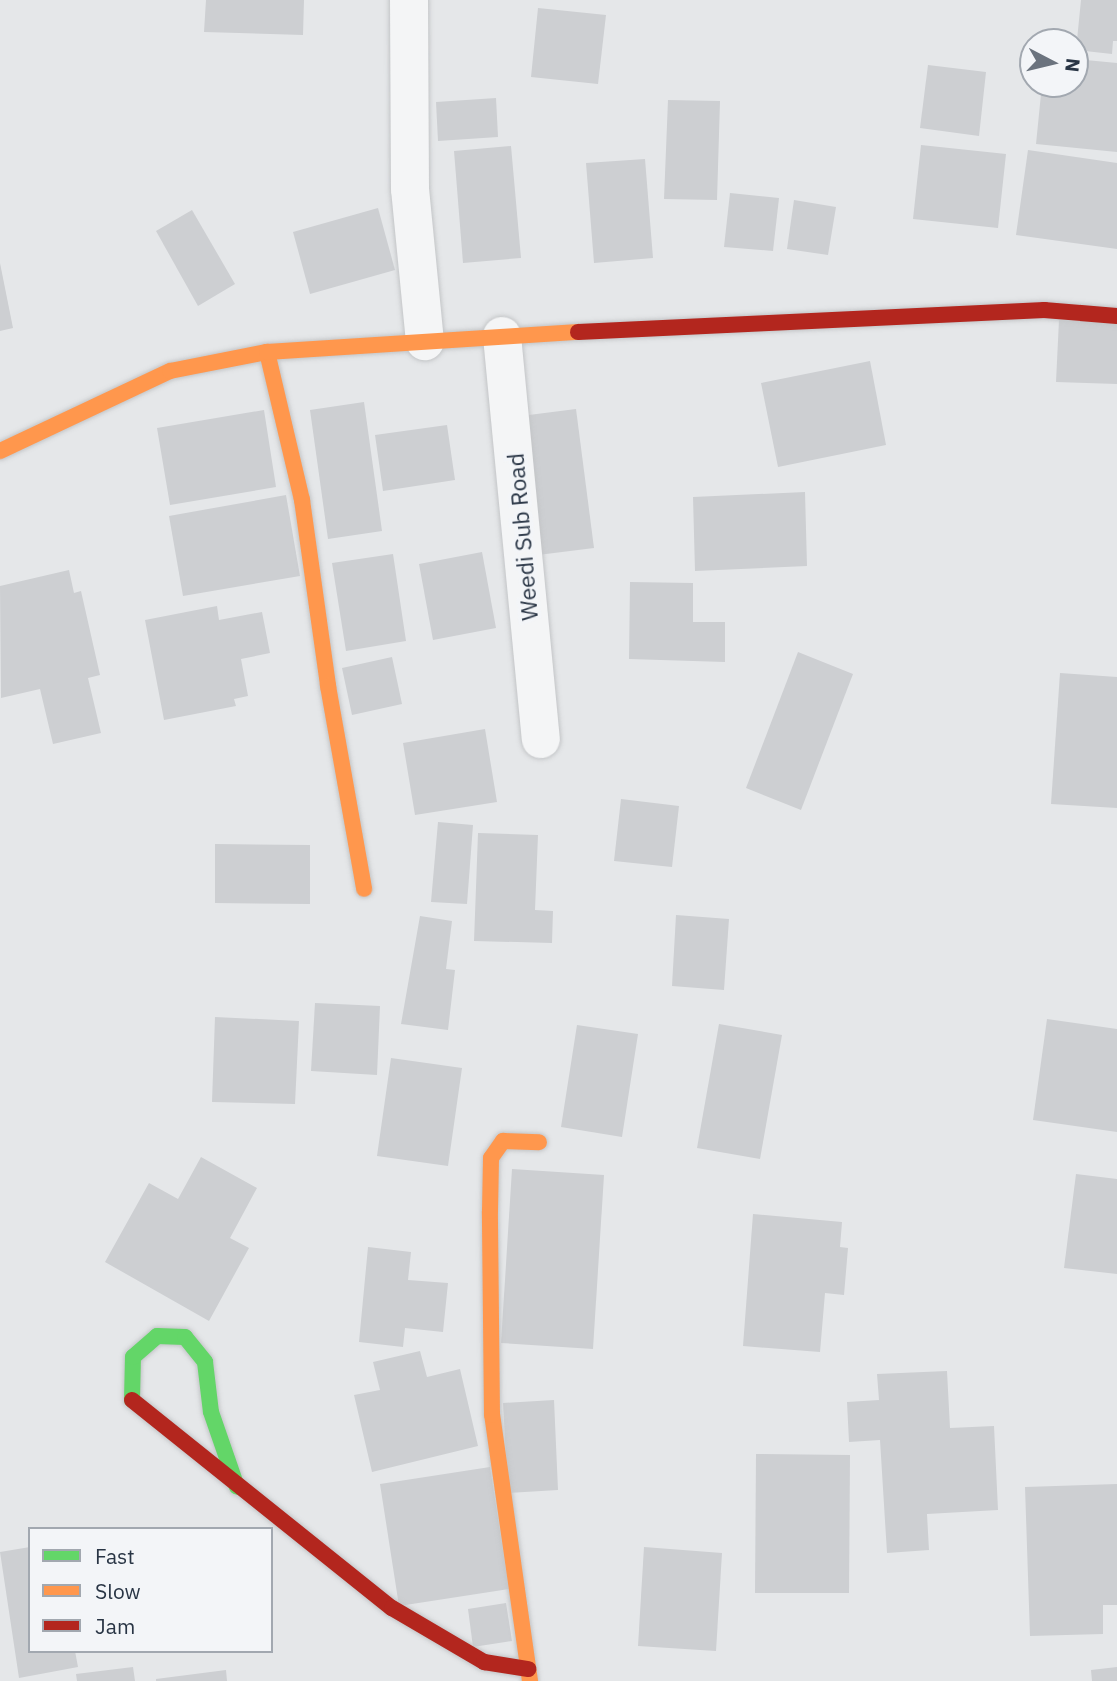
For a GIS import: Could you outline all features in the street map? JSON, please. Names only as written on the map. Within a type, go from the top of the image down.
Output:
[{"type":"street","points":[[409,0],[410,189],[425,341]]},
{"type":"street","points":[[0,451],[170,371],[267,352],[764,320],[1044,310],[1117,316]]},
{"type":"street","name":"Weedi Sub Road","points":[[502,336],[541,739]]},
{"type":"street","points":[[267,352],[302,500],[328,687],[365,889]]},
{"type":"street","points":[[237,1487],[211,1412],[205,1363],[185,1337],[157,1336],[133,1357],[132,1400],[237,1487],[392,1608],[484,1662],[529,1675],[492,1415],[491,1158],[503,1141],[539,1142]]},
{"type":"building","points":[[206,0],[304,0],[303,35],[204,32]]},
{"type":"building","points":[[1081,0],[1117,0],[1117,41],[1113,41],[1112,54],[1089,51],[1089,28],[1078,28]]},
{"type":"building","points":[[538,8],[606,15],[598,84],[531,77]]},
{"type":"building","points":[[1089,60],[1117,63],[1117,152],[1036,144],[1041,98],[1089,98]]},
{"type":"building","points":[[928,65],[986,72],[979,136],[920,128]]},
{"type":"building","points":[[496,98],[498,137],[438,141],[436,102]]},
{"type":"building","points":[[668,100],[720,101],[717,200],[664,199]]},
{"type":"building","points":[[921,145],[1006,154],[998,228],[913,219]]},
{"type":"building","points":[[511,146],[521,258],[463,263],[454,151]]},
{"type":"building","points":[[1028,150],[1117,163],[1117,249],[1016,235]]},
{"type":"building","points":[[645,159],[653,258],[594,263],[586,163]]},
{"type":"building","points":[[730,193],[779,198],[773,251],[724,247]]},
{"type":"building","points":[[794,200],[836,207],[828,255],[787,249]]},
{"type":"building","points":[[378,208],[395,270],[310,294],[293,232]]},
{"type":"building","points":[[192,210],[235,284],[198,306],[156,231]]},
{"type":"building","points":[[0,263],[13,328],[0,331]]},
{"type":"building","points":[[1059,320],[1117,323],[1117,384],[1056,382]]},
{"type":"building","points":[[870,361],[886,445],[778,467],[761,383]]},
{"type":"building","points":[[364,402],[382,531],[328,539],[310,410]]},
{"type":"building","points":[[576,409],[594,548],[538,555],[521,416]]},
{"type":"building","points":[[264,410],[276,487],[170,505],[157,428]]},
{"type":"building","points":[[447,425],[455,480],[383,491],[375,435]]},
{"type":"building","points":[[805,492],[807,566],[695,571],[693,497]]},
{"type":"building","points":[[286,495],[300,576],[183,596],[169,516]]},
{"type":"building","points":[[482,552],[496,628],[433,640],[419,564]]},
{"type":"building","points":[[393,554],[406,641],[346,651],[332,563]]},
{"type":"building","points":[[69,570],[74,593],[81,591],[100,675],[88,678],[101,733],[53,744],[40,689],[1,698],[0,586]]},
{"type":"building","points":[[630,582],[693,583],[693,622],[725,622],[725,662],[629,659]]},
{"type":"building","points":[[217,606],[219,620],[262,612],[270,653],[241,659],[248,696],[234,699],[236,706],[164,720],[145,620]]},
{"type":"building","points":[[798,652],[853,674],[801,810],[746,788]]},
{"type":"building","points":[[392,657],[402,704],[352,715],[342,668]]},
{"type":"building","points":[[1060,673],[1117,677],[1117,808],[1051,804]]},
{"type":"building","points":[[485,729],[497,802],[415,815],[403,743]]},
{"type":"building","points":[[621,799],[679,806],[672,867],[614,861]]},
{"type":"building","points":[[438,822],[473,825],[467,904],[431,902]]},
{"type":"building","points":[[478,833],[538,835],[535,910],[553,911],[552,943],[474,941]]},
{"type":"building","points":[[215,844],[310,845],[310,904],[215,903]]},
{"type":"building","points":[[676,915],[729,919],[724,990],[672,986]]},
{"type":"building","points":[[420,916],[452,921],[446,969],[455,970],[448,1030],[401,1024]]},
{"type":"building","points":[[315,1003],[380,1006],[377,1075],[311,1071]]},
{"type":"building","points":[[215,1017],[299,1021],[295,1104],[212,1102]]},
{"type":"building","points":[[1047,1019],[1117,1029],[1117,1132],[1033,1120]]},
{"type":"building","points":[[719,1024],[782,1035],[760,1159],[697,1148]]},
{"type":"building","points":[[577,1025],[638,1034],[622,1137],[561,1127]]},
{"type":"building","points":[[391,1058],[462,1068],[448,1166],[377,1156]]},
{"type":"building","points":[[201,1157],[257,1188],[230,1238],[249,1248],[209,1321],[105,1262],[149,1183],[178,1199]]},
{"type":"building","points":[[512,1169],[604,1175],[593,1349],[501,1343]]},
{"type":"building","points":[[1076,1174],[1117,1179],[1117,1274],[1064,1268]]},
{"type":"building","points":[[753,1214],[842,1222],[840,1247],[848,1248],[844,1295],[825,1293],[820,1352],[743,1346]]},
{"type":"building","points":[[368,1247],[411,1252],[408,1280],[448,1283],[443,1332],[405,1328],[403,1347],[359,1342]]},
{"type":"building","points":[[420,1351],[427,1377],[460,1369],[478,1446],[372,1472],[354,1395],[380,1390],[373,1362]]},
{"type":"building","points":[[947,1371],[950,1428],[994,1426],[998,1510],[927,1514],[929,1550],[887,1553],[880,1440],[849,1442],[847,1402],[879,1400],[877,1374]]},
{"type":"building","points":[[554,1400],[558,1490],[508,1493],[503,1403]]},
{"type":"building","points":[[756,1454],[850,1455],[849,1593],[755,1593]]},
{"type":"building","points":[[490,1467],[509,1589],[399,1606],[380,1484]]},
{"type":"building","points":[[1117,1484],[1117,1605],[1103,1605],[1103,1634],[1030,1636],[1025,1487]]},
{"type":"building","points":[[28,1547],[28,1653],[75,1653],[78,1667],[19,1678],[0,1552]]},
{"type":"building","points":[[644,1547],[722,1553],[716,1651],[638,1646]]},
{"type":"building","points":[[506,1603],[512,1641],[473,1647],[468,1609]]},
{"type":"building","points":[[133,1667],[135,1681],[77,1681],[76,1674]]},
{"type":"building","points":[[1117,1667],[1117,1681],[1092,1681],[1091,1670]]},
{"type":"building","points":[[226,1670],[227,1681],[156,1681],[156,1679]]},
{"type":"traffic: fast","points":[[132,1400],[133,1357],[157,1336],[185,1337],[205,1362],[211,1412],[237,1487]]},
{"type":"traffic: slow","points":[[0,451],[170,371],[267,352],[578,332]]},
{"type":"traffic: slow","points":[[267,352],[302,500],[328,686],[364,889]]},
{"type":"traffic: slow","points":[[530,1681],[492,1415],[490,1211],[491,1158],[503,1141],[539,1142]]},
{"type":"traffic: jam","points":[[578,332],[1044,310],[1117,316]]},
{"type":"traffic: jam","points":[[132,1400],[392,1608],[484,1662],[528,1669]]}]
